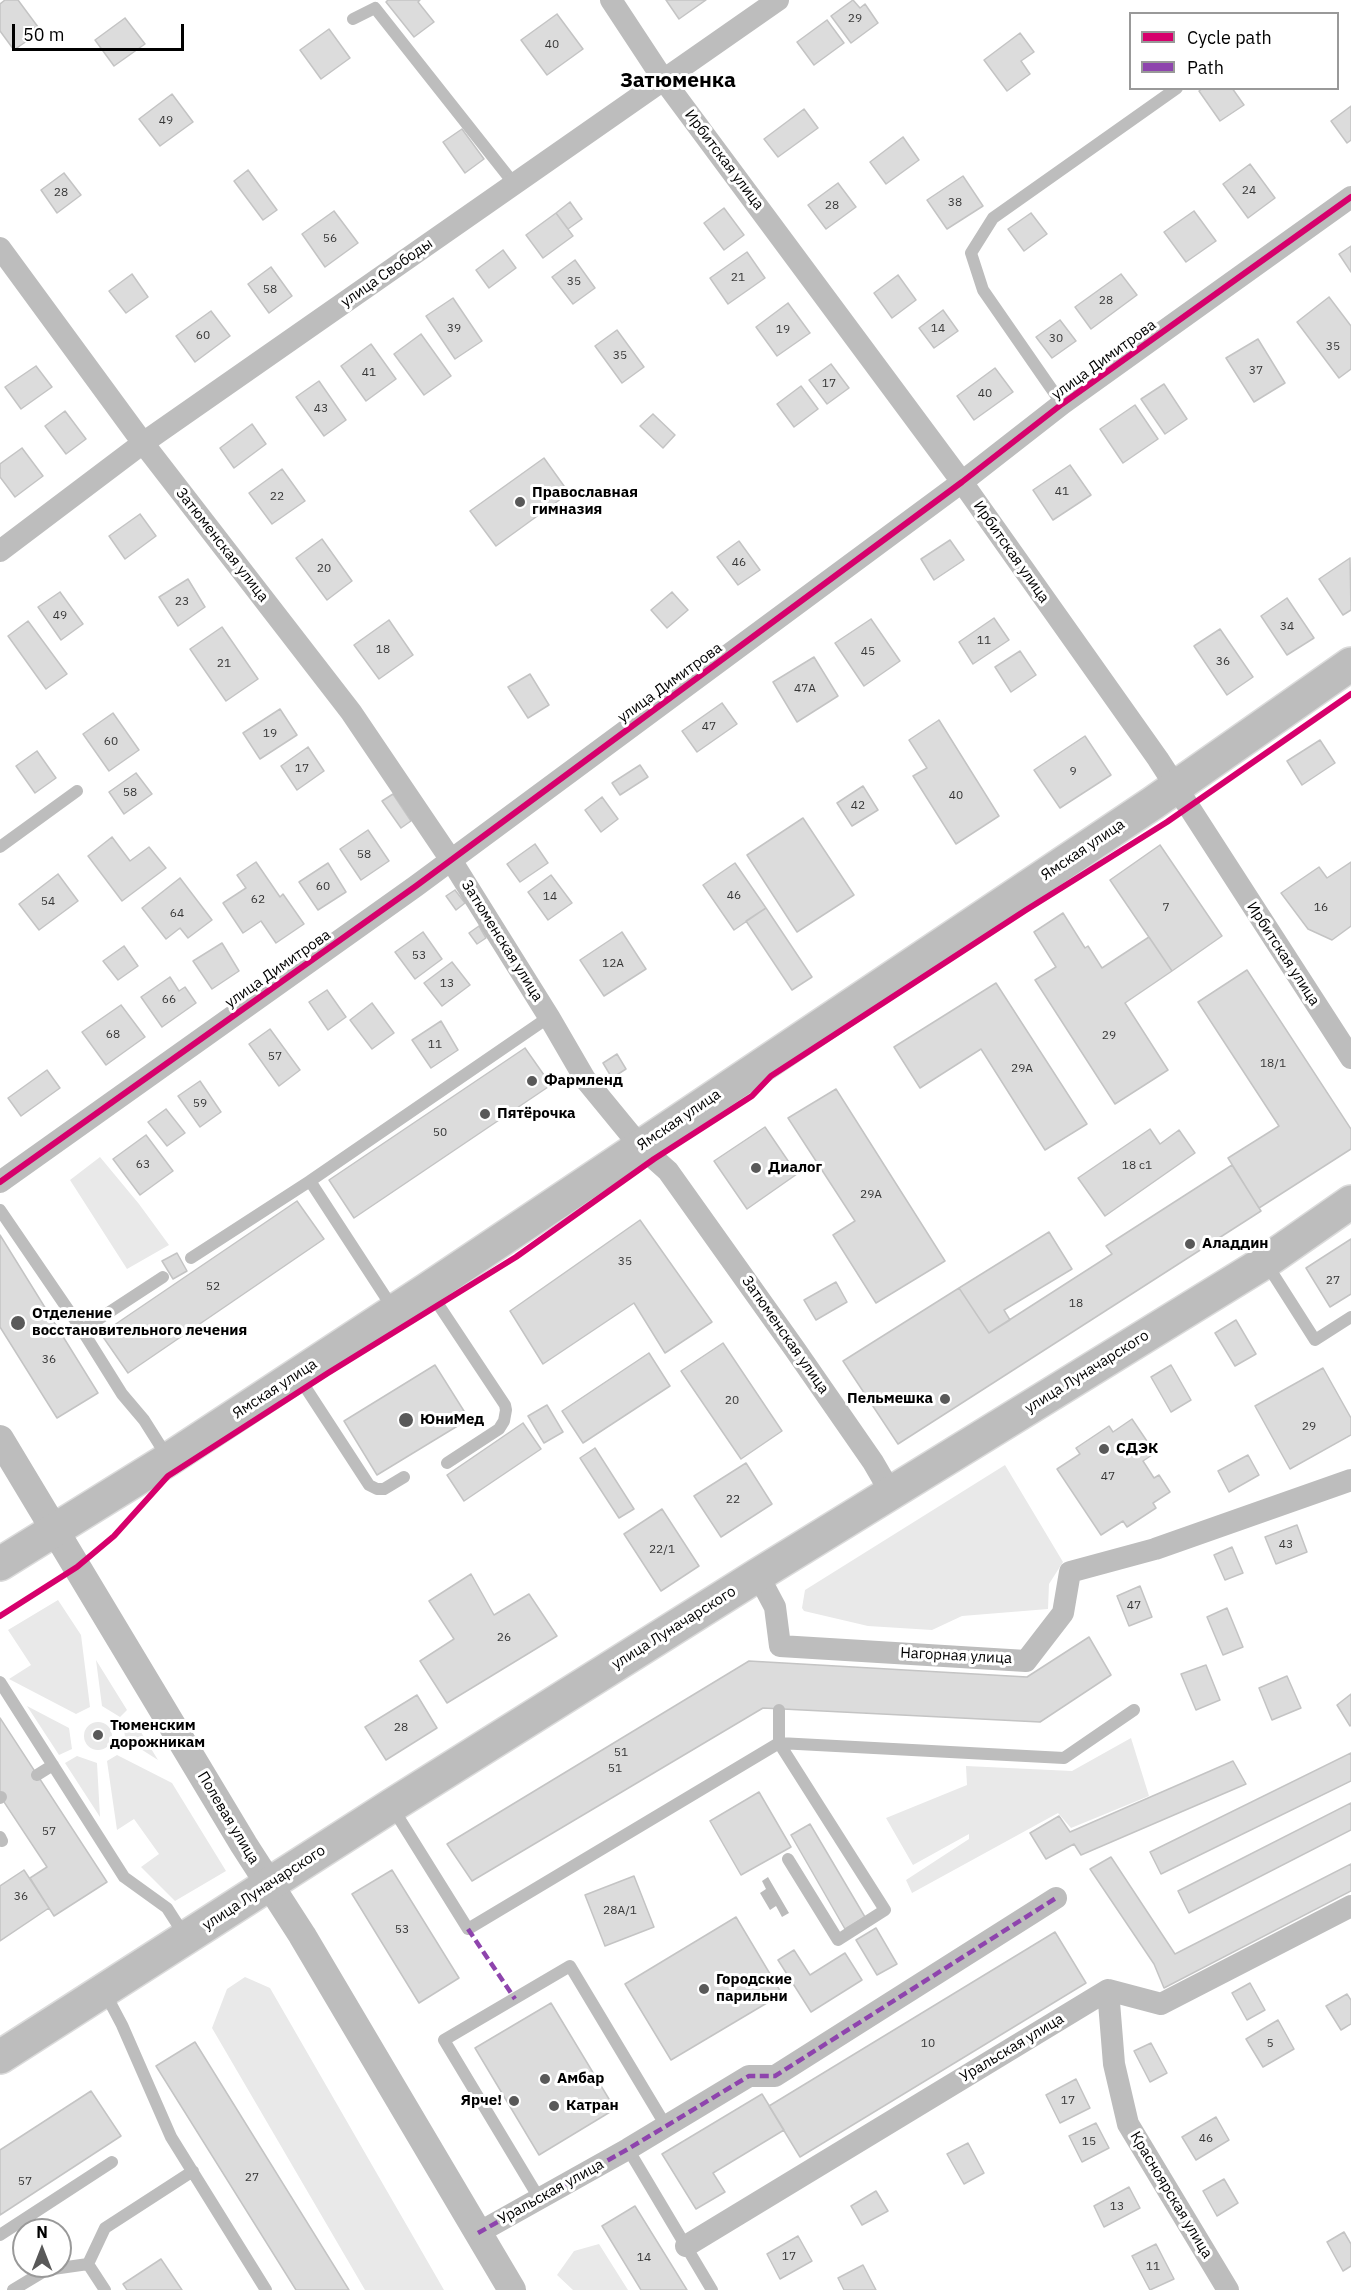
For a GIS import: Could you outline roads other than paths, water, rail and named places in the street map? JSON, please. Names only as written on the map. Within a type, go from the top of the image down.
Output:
[{"type":"main road","name":"Ямская улица","points":[[0,1564],[169,1459],[394,1311],[1177,787],[1351,663]]},
{"type":"main road","name":"улица Луначарского","points":[[0,2057],[758,1575],[1265,1262],[1351,1203]]},
{"type":"street","name":"Ирбитская улица","points":[[611,0],[663,79],[962,482],[1177,787],[1351,1058]]},
{"type":"street","name":"улица Свободы","points":[[0,551],[143,443],[778,0]]},
{"type":"street","name":"улица Димитрова","points":[[0,1182],[452,860],[962,482],[1062,404],[1351,197]]},
{"type":"street","name":"Затюменская улица","points":[[0,248],[143,443],[351,712],[452,860],[585,1079],[640,1146],[668,1171],[867,1452],[891,1492]]},
{"type":"street","name":"Полевая улица","points":[[0,1439],[302,1935],[512,2290]]},
{"type":"street","name":"Нагорная улица","points":[[758,1575],[775,1607],[780,1653],[1026,1660],[1063,1613],[1070,1572],[1155,1549],[1351,1480]]},
{"type":"street","name":"Уральская улица","points":[[477,2233],[628,2149],[749,2076],[775,2076],[1056,1898]]},
{"type":"street","points":[[1108,1990],[1161,2004],[1351,1906]]},
{"type":"street","name":"Уральская улица","points":[[686,2246],[1108,1990]]},
{"type":"street","name":"Красноярская улица","points":[[1108,1990],[1114,2064],[1128,2124],[1228,2290]]},
{"type":"lane","points":[[353,19],[375,8],[515,184]]},
{"type":"lane","points":[[1062,404],[983,290],[971,253],[993,218],[1174,90]]},
{"type":"lane","points":[[0,847],[77,791]]},
{"type":"lane","points":[[191,1258],[310,1181],[549,1017]]},
{"type":"lane","points":[[310,1181],[394,1311]]},
{"type":"lane","points":[[0,1210],[82,1330],[122,1394],[144,1420],[169,1459]]},
{"type":"lane","points":[[1265,1262],[1315,1340],[1351,1317]]},
{"type":"lane","points":[[82,1330],[163,1277]]},
{"type":"lane","points":[[428,1288],[505,1405],[506,1416],[502,1426],[447,1463]]},
{"type":"lane","points":[[297,1375],[369,1485],[377,1489],[384,1489],[404,1477]]},
{"type":"lane","points":[[0,1682],[124,1877],[167,1908],[186,1938]]},
{"type":"lane","points":[[779,1710],[779,1743],[885,1910],[838,1940],[788,1859]]},
{"type":"lane","points":[[392,1806],[468,1929],[779,1743],[1064,1758],[1134,1710]]},
{"type":"lane","points":[[37,1775],[53,1765]]},
{"type":"lane","points":[[539,2198],[444,2040],[570,1965],[666,2126]]},
{"type":"lane","points":[[104,1990],[122,2025],[171,2137],[266,2290]]},
{"type":"lane","points":[[628,2149],[712,2290]]},
{"type":"lane","points":[[0,2235],[112,2162]]},
{"type":"lane","points":[[88,2264],[105,2228],[193,2172]]},
{"type":"lane","points":[[13,2290],[46,2270],[88,2264]]},
{"type":"lane","points":[[88,2264],[105,2290]]},
{"type":"place","name":"Православная гимназия","points":[[520,502]]},
{"type":"place","name":"Фармленд","points":[[532,1081]]},
{"type":"place","name":"Пятёрочка","points":[[485,1114]]},
{"type":"place","name":"Диалог","points":[[756,1168]]},
{"type":"place","name":"Аладдин","points":[[1190,1244]]},
{"type":"place","name":"Отделение восстановительного лечения","points":[[18,1323]]},
{"type":"place","name":"Пельмешка","points":[[945,1399]]},
{"type":"place","name":"ЮниМед","points":[[406,1420]]},
{"type":"place","name":"СДЭК","points":[[1104,1449]]},
{"type":"place","name":"Тюменским дорожникам","points":[[98,1735]]},
{"type":"place","name":"Городские парильни","points":[[704,1989]]},
{"type":"place","name":"Амбар","points":[[545,2079]]},
{"type":"place","name":"Ярче!","points":[[514,2101]]},
{"type":"place","name":"Катран","points":[[554,2106]]},
{"type":"district","name":"Затюменка","points":[[678,81]]}]
